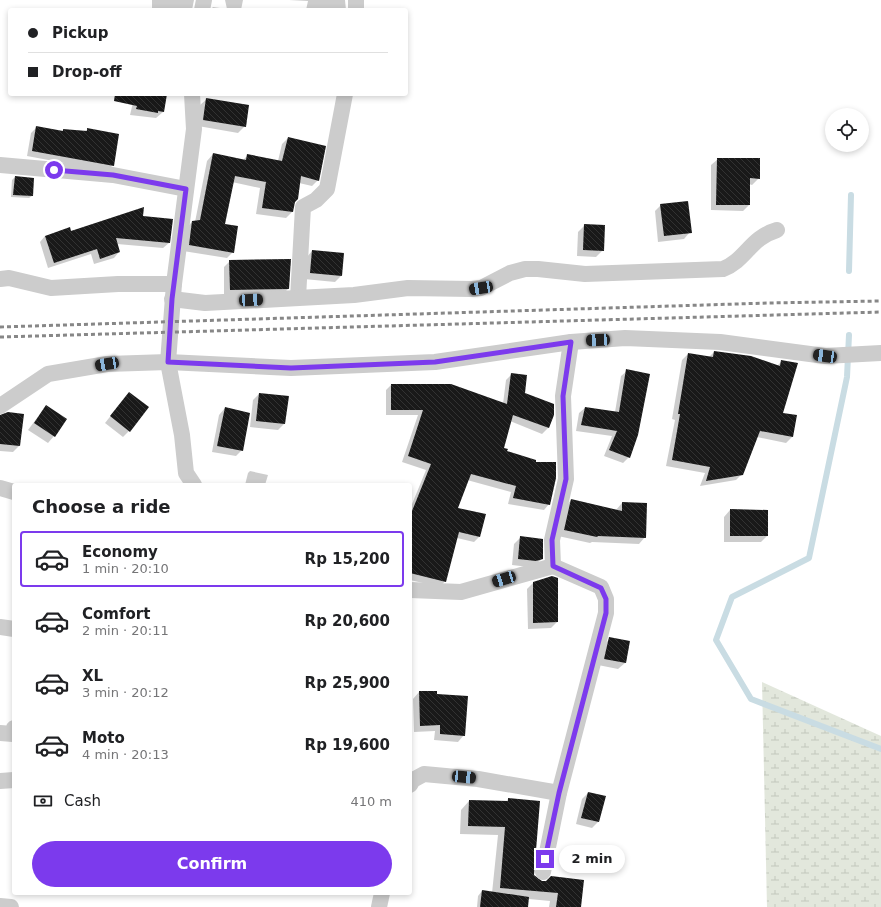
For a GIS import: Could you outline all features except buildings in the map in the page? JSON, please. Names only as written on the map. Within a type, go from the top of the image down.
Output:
[{"type":"street","points":[[192,96],[194,129],[173,292],[168,362],[182,435],[186,473],[193,483]]},
{"type":"street","points":[[298,298],[303,207],[316,200],[327,189],[345,96]]},
{"type":"street","points":[[0,165],[113,175],[186,189]]},
{"type":"street","points":[[0,279],[9,278],[51,288],[118,284],[173,292],[205,303],[354,295],[408,288],[472,289],[492,283],[517,270],[530,269],[585,274],[723,269],[733,264],[760,238],[777,230]]},
{"type":"street","points":[[0,406],[48,374],[107,364],[168,362],[291,368],[435,362],[571,342],[625,338],[720,342],[825,356],[881,353]]},
{"type":"street","points":[[553,566],[552,540],[566,479],[563,396],[571,342]]},
{"type":"street","points":[[0,488],[12,491]]},
{"type":"street","points":[[412,590],[461,592],[553,566],[601,588],[606,599],[606,613],[559,793],[543,872]]},
{"type":"street","points":[[0,627],[12,629]]},
{"type":"street","points":[[0,733],[12,734]]},
{"type":"street","points":[[412,782],[424,774],[478,778],[559,793]]},
{"type":"street","points":[[379,907],[382,895]]},
{"type":"street","points":[[0,906],[11,907]]},
{"type":"green space","points":[[762,682],[881,736],[881,907],[767,907]]},
{"type":"waterway","points":[[849,271],[851,195]]},
{"type":"waterway","points":[[849,335],[847,377],[809,558],[732,597],[716,640],[751,699],[881,749]]},
{"type":"railway","points":[[0,327],[768,303],[881,301]]},
{"type":"railway","points":[[0,337],[881,312]]},
{"type":"route","points":[[54,170],[113,175],[186,189],[172,299],[168,362],[291,368],[435,362],[571,342],[563,396],[566,479],[552,540],[553,566],[601,588],[606,599],[606,613],[559,793],[545,859]]}]
